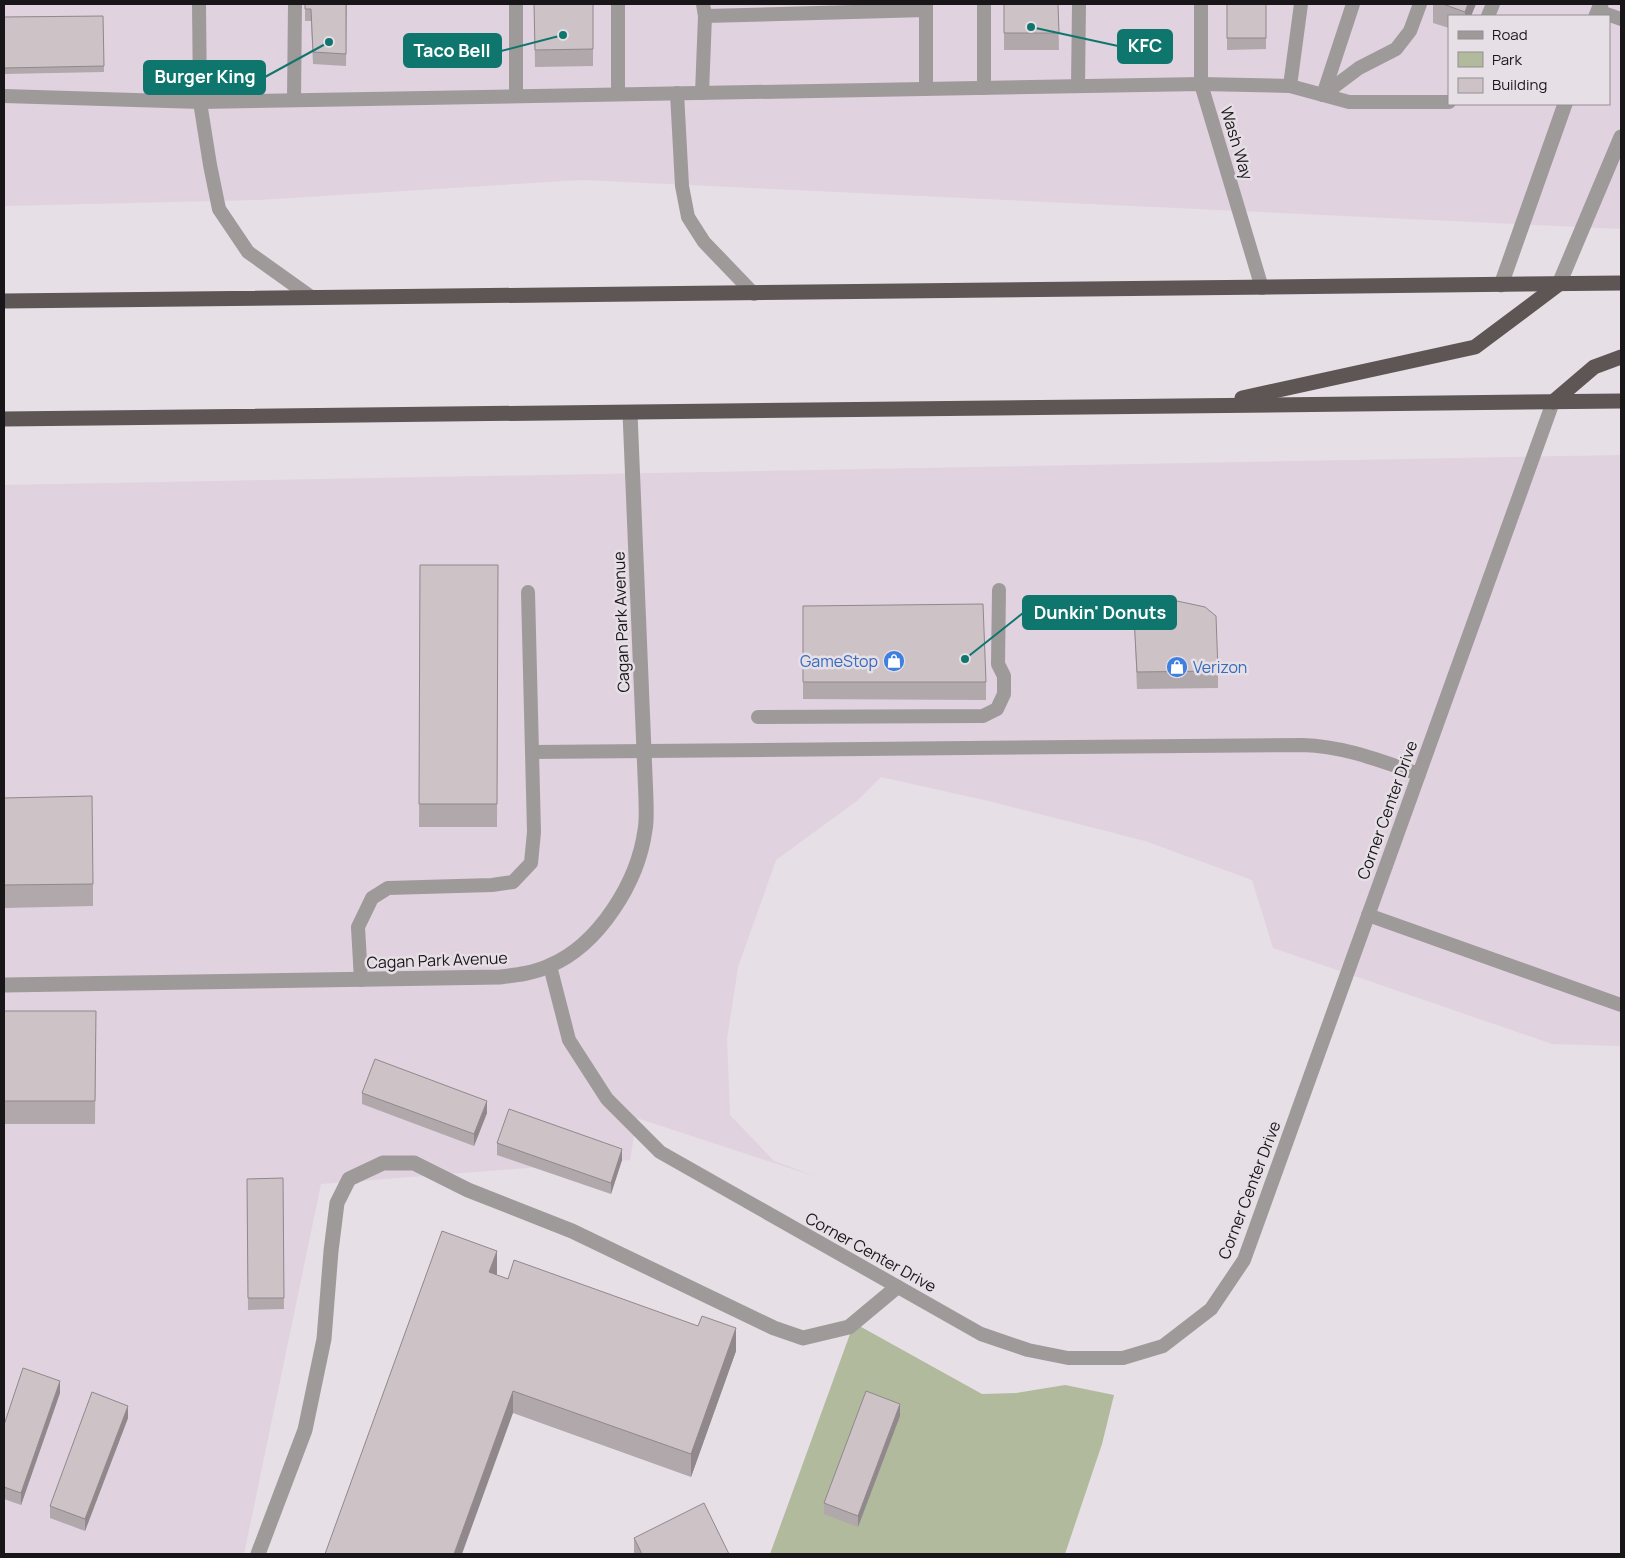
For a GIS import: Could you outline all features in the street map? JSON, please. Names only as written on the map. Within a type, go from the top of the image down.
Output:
[{"type":"highway","points":[[4,301],[1621,283]]},
{"type":"highway","points":[[1210,405],[1475,347],[1559,284]]},
{"type":"highway","points":[[1553,402],[1594,368],[1621,357]]},
{"type":"highway","points":[[4,419],[1621,401]]},
{"type":"street","points":[[1501,285],[1565,105]]},
{"type":"street","points":[[1559,284],[1621,137]]},
{"type":"street","name":"Cagan Park Avenue","points":[[4,985],[500,977],[525,974],[550,966],[575,950],[597,931],[615,908],[630,882],[640,856],[646,829],[630,413]]},
{"type":"street","points":[[258,1554],[305,1430],[324,1339],[331,1251],[338,1203],[349,1179],[383,1163],[414,1162],[468,1190],[572,1231],[774,1328],[803,1338],[849,1327],[897,1286]]},
{"type":"lane","points":[[199,4],[200,102],[219,209],[248,252],[312,297]]},
{"type":"lane","points":[[294,100],[295,4]]},
{"type":"lane","points":[[516,4],[516,96]]},
{"type":"lane","points":[[618,4],[618,94]]},
{"type":"lane","points":[[984,4],[984,88]]},
{"type":"lane","points":[[1078,86],[1079,4]]},
{"type":"lane","name":"Wash Way","points":[[1201,4],[1201,84],[1262,288]]},
{"type":"lane","points":[[1290,86],[1301,4]]},
{"type":"lane","points":[[1323,95],[1353,4]]},
{"type":"lane","points":[[1323,95],[1359,68],[1396,49],[1410,31],[1420,4]]},
{"type":"lane","points":[[702,93],[704,10],[721,9],[926,7],[926,89]]},
{"type":"lane","points":[[1598,10],[1621,19]]},
{"type":"lane","points":[[4,96],[200,102],[1201,84],[1290,86],[1349,102],[1448,102]]},
{"type":"lane","points":[[677,93],[682,186],[688,217],[704,242],[754,294]]},
{"type":"lane","name":"Corner Center Drive","points":[[550,966],[569,1040],[607,1099],[660,1152],[981,1334],[1028,1350],[1068,1358],[1123,1358],[1163,1346],[1211,1309],[1244,1260],[1553,402]]},
{"type":"lane","points":[[758,716],[983,716],[997,710],[1004,694],[1004,676],[998,664],[999,590]]},
{"type":"lane","points":[[361,980],[358,927],[372,898],[388,888],[492,886],[513,882],[531,863],[534,832],[528,592]]},
{"type":"lane","points":[[532,752],[1320,745],[1356,753],[1419,774]]},
{"type":"lane","points":[[1368,915],[1621,1005]]},
{"type":"shaded area","points":[[4,4],[1621,4],[1621,229],[582,180],[258,200],[4,206]]},
{"type":"shaded area","points":[[1621,455],[1621,1046],[1552,1044],[1273,948],[1252,880],[1145,841],[993,802],[881,777],[858,800],[776,860],[738,967],[727,1039],[730,1115],[774,1161],[817,1177],[637,1118],[630,1160],[321,1184],[244,1554],[4,1554],[4,485]]},
{"type":"green space","points":[[854,1323],[982,1394],[1016,1393],[1065,1385],[1114,1395],[1102,1444],[1065,1554],[770,1554]]},
{"type":"building","points":[[305,4],[346,4],[346,54],[313,52],[311,9],[305,9]]},
{"type":"building","points":[[534,4],[593,4],[593,49],[535,50]]},
{"type":"building","points":[[1004,4],[1058,4],[1059,33],[1004,33]]},
{"type":"building","points":[[1227,4],[1266,4],[1266,38],[1227,38]]},
{"type":"building","points":[[1443,4],[1468,4],[1465,12]]},
{"type":"building","points":[[103,16],[104,66],[4,68],[4,17]]},
{"type":"building","points":[[420,565],[498,565],[497,804],[419,804]]},
{"type":"building","name":"Verizon","points":[[1177,601],[1205,607],[1216,616],[1218,671],[1137,672],[1134,617],[1147,608],[1165,602]]},
{"type":"building","points":[[983,604],[986,682],[803,682],[803,606]]},
{"type":"building","points":[[92,796],[93,884],[4,885],[4,798]]},
{"type":"building","points":[[4,1011],[96,1011],[95,1101],[4,1101]]},
{"type":"building","points":[[375,1059],[487,1101],[474,1134],[362,1093]]},
{"type":"building","points":[[509,1109],[622,1149],[611,1183],[497,1143]]},
{"type":"building","points":[[283,1178],[284,1298],[248,1298],[247,1179]]},
{"type":"building","points":[[442,1231],[497,1251],[489,1272],[508,1279],[514,1260],[698,1326],[702,1316],[736,1328],[691,1454],[513,1391],[454,1554],[325,1554]]},
{"type":"building","points":[[23,1368],[60,1381],[21,1493],[4,1487],[4,1425]]},
{"type":"building","points":[[866,1391],[900,1404],[858,1516],[824,1503]]},
{"type":"building","points":[[92,1392],[128,1406],[85,1519],[50,1506]]},
{"type":"building","points":[[704,1503],[729,1554],[642,1554],[634,1538]]},
{"type":"place","name":"KFC","points":[[1031,27]]},
{"type":"place","name":"Taco Bell","points":[[563,35]]},
{"type":"place","name":"Burger King","points":[[329,42]]},
{"type":"place","name":"Dunkin' Donuts","points":[[965,659]]},
{"type":"place","name":"GameStop","points":[[894,661]]},
{"type":"place","name":"Verizon","points":[[1177,667]]}]
